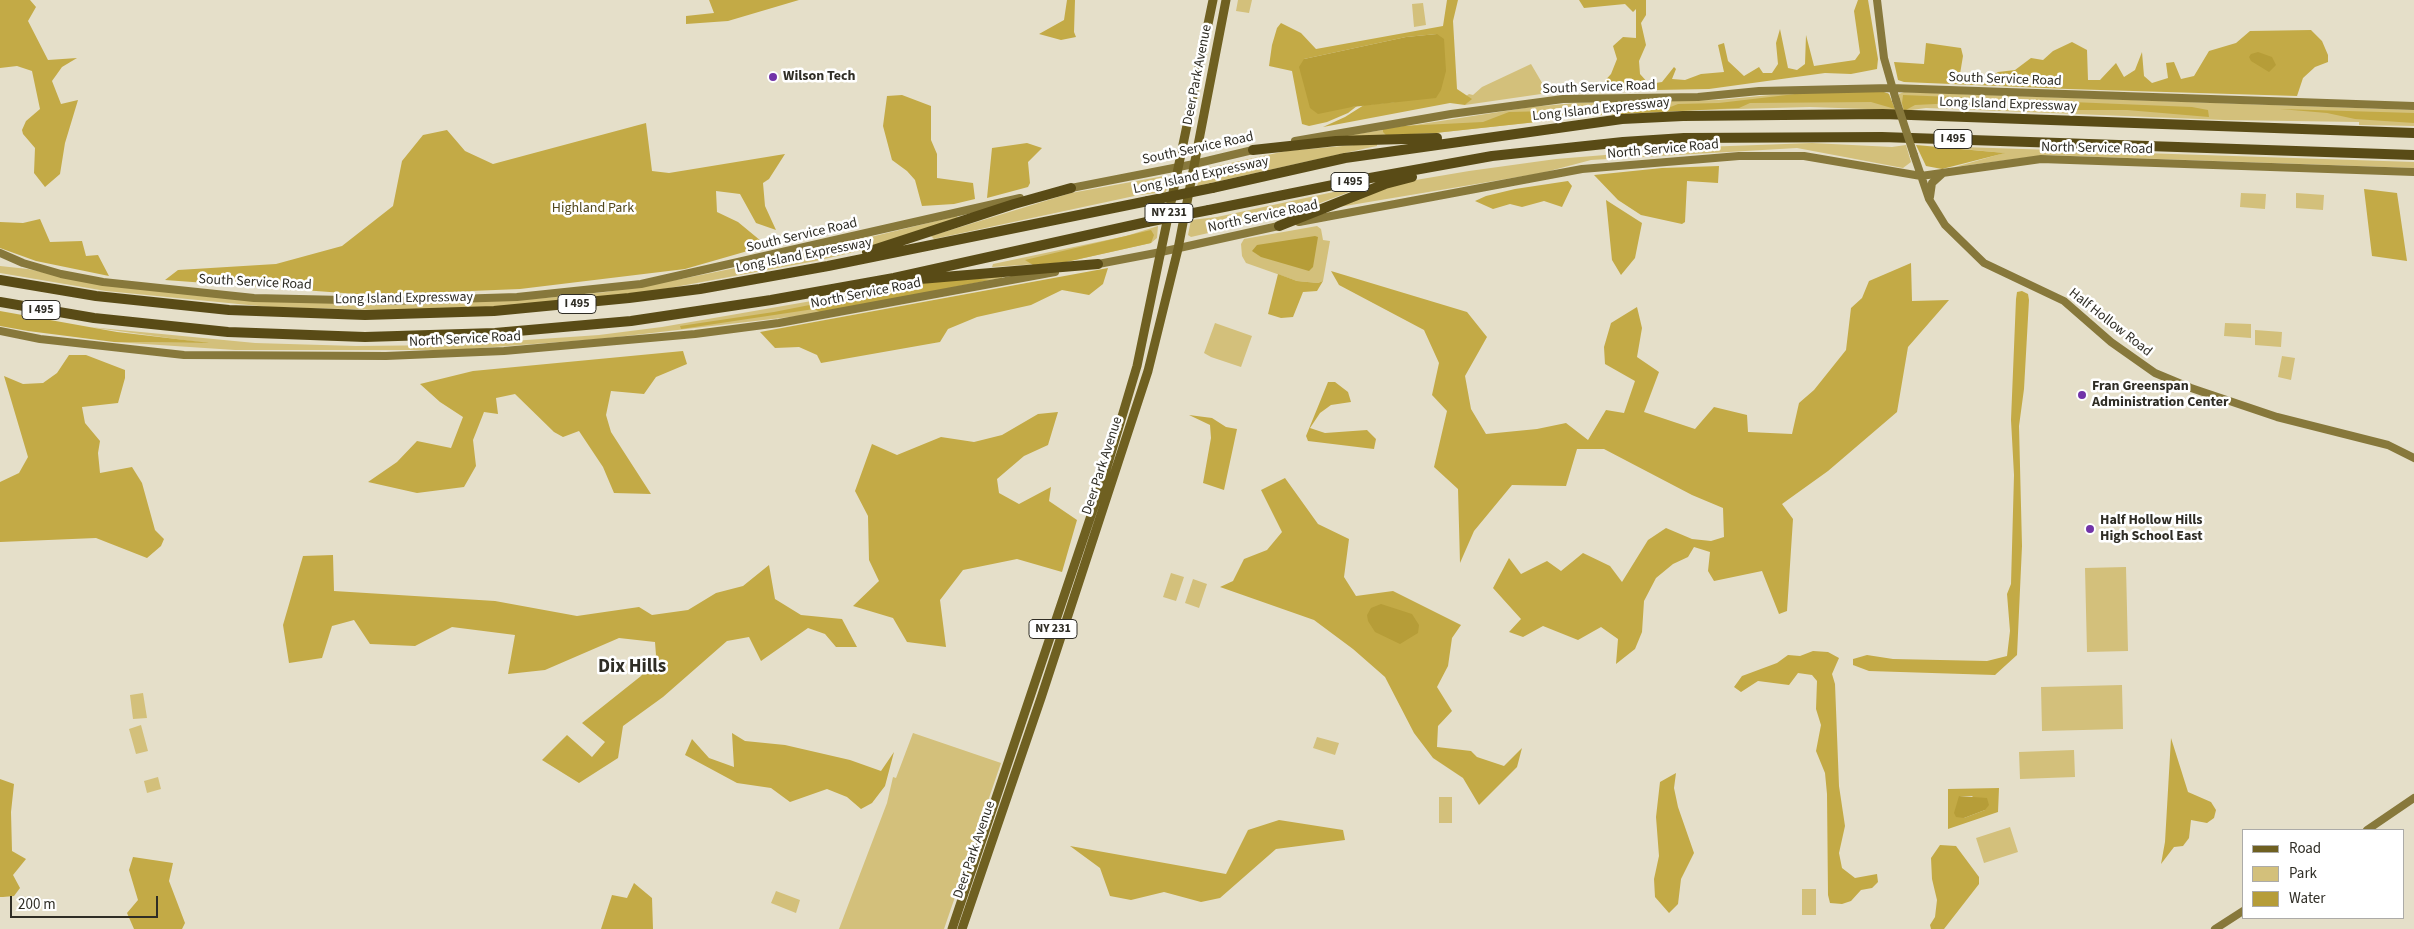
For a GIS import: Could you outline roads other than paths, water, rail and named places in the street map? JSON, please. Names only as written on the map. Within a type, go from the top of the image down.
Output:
[{"type":"highway","name":"Long Island Expressway","points":[[0,280],[96,296],[229,310],[364,315],[429,314],[560,306],[691,290],[767,278],[1212,188],[1345,158],[1463,140],[1622,120],[1809,114],[1950,116],[2414,133]]},
{"type":"highway","name":"I 495","points":[[0,302],[94,318],[228,332],[364,337],[495,333],[640,319],[713,309],[894,278],[1147,222],[1348,182],[1492,156],[1623,142],[1809,136],[2414,155]]},
{"type":"highway","points":[[1253,150],[1336,141],[1439,138],[1463,140]]},
{"type":"highway","points":[[1279,226],[1385,184],[1492,156]]},
{"type":"highway","points":[[767,278],[878,249],[1014,204],[1071,188]]},
{"type":"highway","points":[[894,278],[916,279],[1098,264]]},
{"type":"main road","name":"Deer Park Avenue","points":[[952,929],[1104,477],[1137,366],[1213,0]]},
{"type":"main road","name":"Deer Park Avenue","points":[[962,929],[1041,698],[1148,371],[1178,249],[1226,0]]},
{"type":"main road","name":"Half Hollow Road","points":[[1877,0],[1880,35],[1892,88],[1930,199],[1945,225],[1984,263],[2064,301],[2111,342],[2155,373],[2190,388],[2277,416],[2388,445],[2414,458]]},
{"type":"main road","name":"South Service Road","points":[[0,253],[23,263],[61,274],[103,282],[254,298],[390,300],[517,297],[641,284],[886,230],[982,205],[1178,168],[1253,150],[1377,126],[1563,99],[1698,97],[1759,91],[1892,88],[2414,106]]},
{"type":"main road","name":"North Service Road","points":[[0,331],[40,338],[184,356],[386,356],[504,351],[695,334],[779,323],[1098,264],[1178,249],[1279,226],[1582,169],[1739,156],[1804,156],[1921,176],[2041,159],[2414,172]]},
{"type":"main road","points":[[1930,199],[1932,183],[1943,173]]},
{"type":"main road","points":[[2368,829],[2414,798]]},
{"type":"main road","points":[[2215,929],[2242,911]]},
{"type":"water","points":[[1437,34],[1444,39],[1446,71],[1441,90],[1436,98],[1352,107],[1318,114],[1310,108],[1299,67],[1304,59],[1406,37]]},
{"type":"water","points":[[2258,52],[2272,57],[2276,65],[2269,72],[2251,61],[2249,57],[2251,54]]},
{"type":"water","points":[[1318,237],[1313,267],[1309,271],[1261,257],[1252,251],[1257,245]]},
{"type":"water","points":[[1381,604],[1412,614],[1419,625],[1418,633],[1400,644],[1375,632],[1368,621],[1367,615],[1371,608]]},
{"type":"water","points":[[1959,796],[1987,798],[1989,805],[1985,810],[1964,818],[1956,817],[1954,813]]},
{"type":"place","name":"Wilson Tech","points":[[773,77]]},
{"type":"place","name":"Fran Greenspan Administration Center","points":[[2082,395]]},
{"type":"place","name":"Half Hollow Hills High School East","points":[[2090,529]]},
{"type":"district","name":"Dix Hills","points":[[632,668]]},
{"type":"park label","name":"Highland Park","points":[[593,209]]}]
